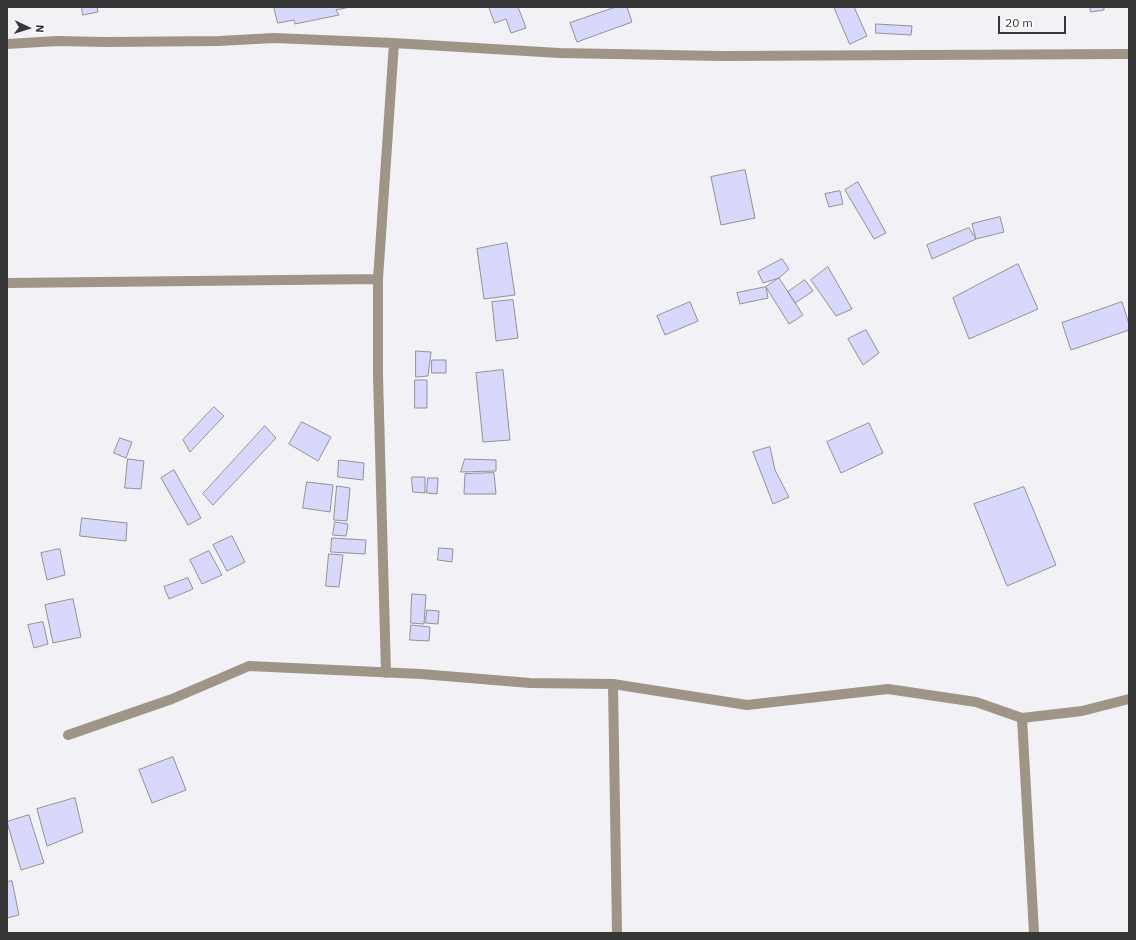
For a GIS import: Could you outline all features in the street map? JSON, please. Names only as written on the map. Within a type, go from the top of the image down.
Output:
[{"type":"street","points":[[7,44],[57,41],[204,41],[274,38],[394,43],[559,53],[713,56],[1129,54]]},
{"type":"street","points":[[386,673],[378,375],[378,279],[394,43]]},
{"type":"street","points":[[7,282],[378,279]]},
{"type":"street","points":[[68,735],[172,699],[249,666],[421,674],[530,683],[613,684],[747,705],[888,689],[976,702],[1022,718],[1082,711],[1129,699]]},
{"type":"street","points":[[613,684],[617,933]]},
{"type":"street","points":[[1022,718],[1034,933]]},
{"type":"building","points":[[82,7],[97,7],[98,12],[83,15]]},
{"type":"building","points":[[274,7],[350,7],[336,10],[339,15],[295,24],[294,20],[278,23]]},
{"type":"building","points":[[489,7],[518,7],[526,28],[511,33],[506,19],[495,23]]},
{"type":"building","points":[[616,7],[627,7],[632,22],[577,42],[570,23]]},
{"type":"building","points":[[834,7],[854,7],[867,36],[850,44]]},
{"type":"building","points":[[1090,7],[1104,7],[1104,10],[1091,12]]},
{"type":"building","points":[[876,24],[912,26],[911,35],[876,33]]},
{"type":"building","points":[[745,170],[755,218],[721,225],[711,177]]},
{"type":"building","points":[[858,182],[886,233],[874,239],[845,190]]},
{"type":"building","points":[[840,191],[843,204],[829,207],[825,194]]},
{"type":"building","points":[[1000,217],[1004,232],[976,239],[972,224]]},
{"type":"building","points":[[969,228],[976,239],[932,259],[927,245]]},
{"type":"building","points":[[507,243],[515,295],[484,299],[477,249]]},
{"type":"building","points":[[782,259],[789,269],[779,278],[763,283],[758,272]]},
{"type":"building","points":[[1018,264],[1038,309],[969,339],[953,298]]},
{"type":"building","points":[[828,267],[852,309],[836,316],[811,280]]},
{"type":"building","points":[[779,278],[803,315],[789,324],[766,287]]},
{"type":"building","points":[[805,280],[813,291],[795,303],[788,292]]},
{"type":"building","points":[[766,287],[768,298],[740,304],[737,293]]},
{"type":"building","points":[[513,300],[518,338],[496,341],[492,302]]},
{"type":"building","points":[[690,302],[698,321],[665,335],[657,316]]},
{"type":"building","points":[[1122,302],[1129,324],[1129,330],[1071,350],[1062,323]]},
{"type":"building","points":[[866,330],[879,353],[863,365],[848,339]]},
{"type":"building","points":[[416,351],[431,352],[428,376],[416,377]]},
{"type":"building","points":[[432,360],[446,360],[446,373],[432,373]]},
{"type":"building","points":[[503,370],[510,440],[483,442],[476,373]]},
{"type":"building","points":[[415,380],[427,380],[427,408],[415,408]]},
{"type":"building","points":[[214,407],[224,416],[190,452],[183,440]]},
{"type":"building","points":[[302,422],[331,437],[318,461],[289,444]]},
{"type":"building","points":[[869,423],[883,453],[841,473],[827,442]]},
{"type":"building","points":[[265,426],[276,438],[213,505],[203,494]]},
{"type":"building","points":[[120,438],[132,442],[126,458],[114,453]]},
{"type":"building","points":[[770,447],[775,470],[789,497],[773,504],[753,452]]},
{"type":"building","points":[[128,459],[144,461],[141,489],[125,488]]},
{"type":"building","points":[[465,459],[496,460],[496,471],[461,472]]},
{"type":"building","points":[[339,460],[364,463],[363,480],[338,477]]},
{"type":"building","points":[[174,470],[201,518],[188,525],[161,478]]},
{"type":"building","points":[[494,473],[496,494],[464,494],[465,474]]},
{"type":"building","points":[[412,477],[425,477],[425,493],[413,492]]},
{"type":"building","points":[[428,478],[438,478],[437,494],[427,493]]},
{"type":"building","points":[[307,482],[333,485],[330,512],[303,508]]},
{"type":"building","points":[[337,486],[350,488],[347,521],[334,520]]},
{"type":"building","points":[[1024,487],[1056,565],[1007,586],[974,504]]},
{"type":"building","points":[[82,518],[127,523],[126,541],[80,536]]},
{"type":"building","points":[[335,522],[348,524],[346,536],[333,535]]},
{"type":"building","points":[[232,536],[245,562],[227,571],[213,545]]},
{"type":"building","points":[[332,538],[366,540],[365,554],[331,552]]},
{"type":"building","points":[[439,548],[453,549],[452,562],[438,560]]},
{"type":"building","points":[[60,549],[65,575],[47,580],[41,553]]},
{"type":"building","points":[[209,551],[222,575],[202,584],[190,560]]},
{"type":"building","points":[[329,554],[343,555],[339,587],[326,586]]},
{"type":"building","points":[[188,578],[193,589],[169,599],[164,587]]},
{"type":"building","points":[[412,594],[426,595],[424,624],[411,623]]},
{"type":"building","points":[[73,599],[81,637],[53,643],[45,605]]},
{"type":"building","points":[[427,610],[439,611],[438,624],[426,623]]},
{"type":"building","points":[[43,622],[48,644],[34,648],[28,625]]},
{"type":"building","points":[[411,625],[430,627],[429,641],[410,640]]},
{"type":"building","points":[[173,757],[186,790],[152,803],[139,770]]},
{"type":"building","points":[[75,798],[83,832],[47,846],[37,809]]},
{"type":"building","points":[[29,815],[44,863],[21,870],[7,822]]},
{"type":"building","points":[[12,881],[19,915],[7,918],[7,882]]}]
